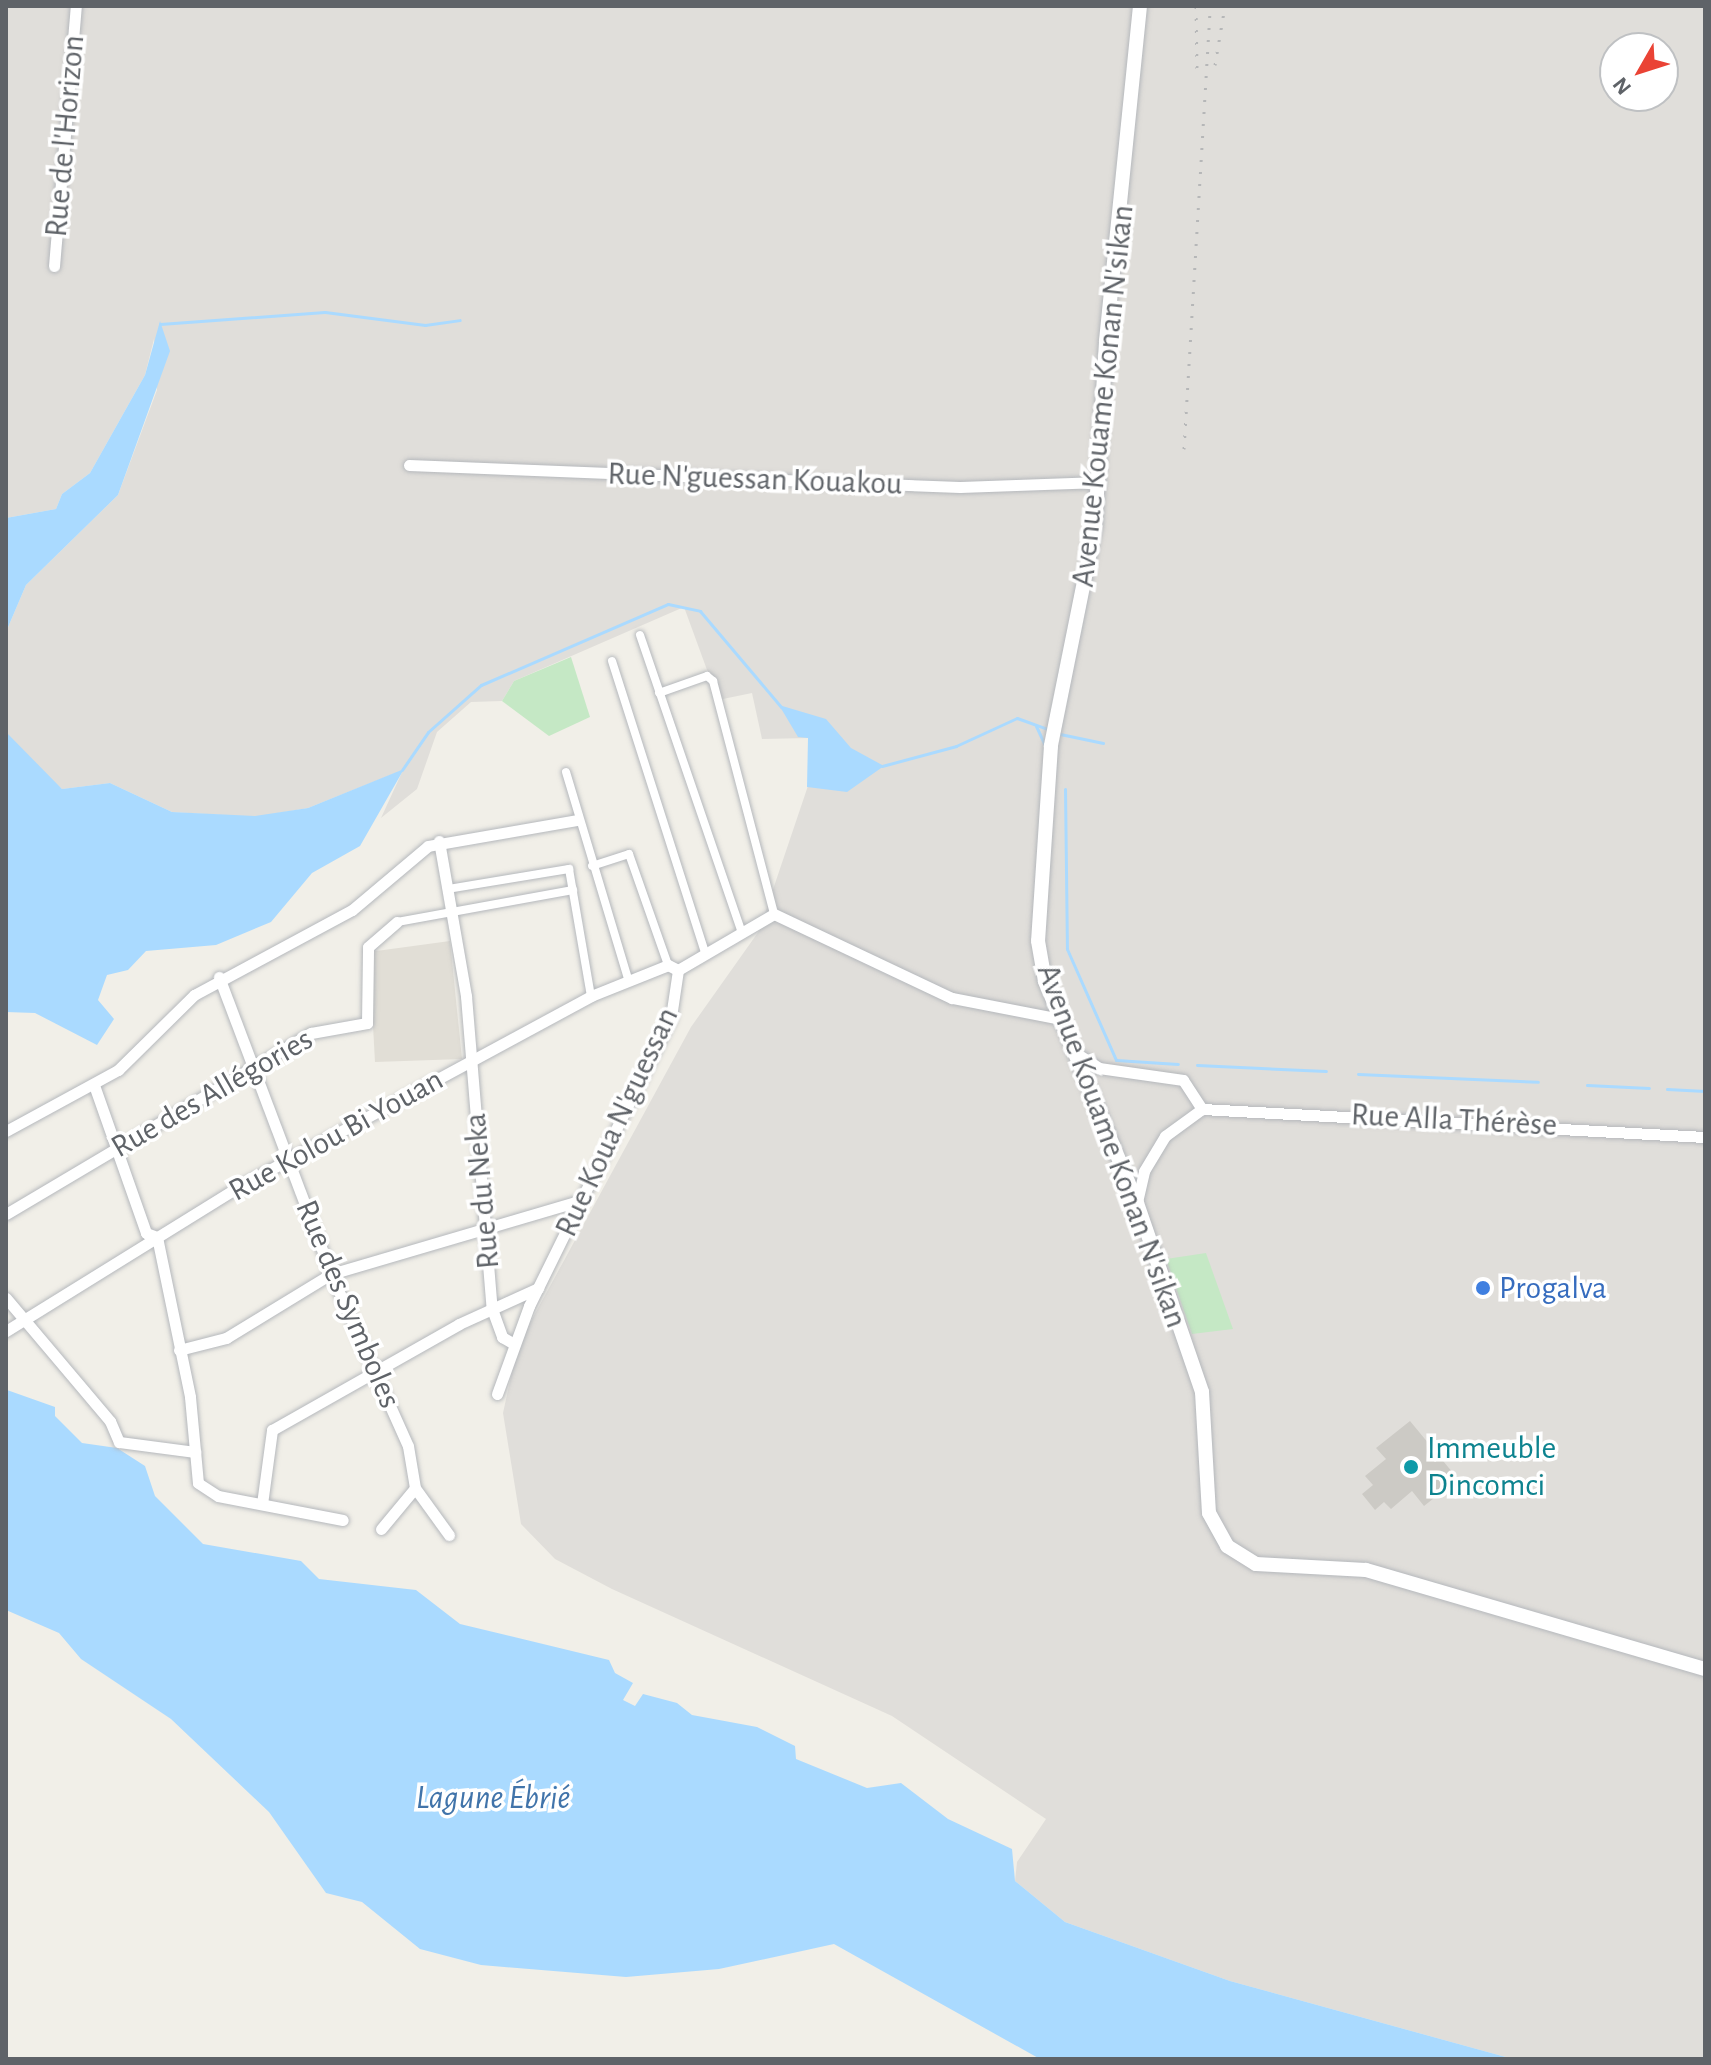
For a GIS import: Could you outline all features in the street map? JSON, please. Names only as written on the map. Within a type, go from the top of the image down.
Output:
[{"type":"street","name":"Rue de l'Horizon","points":[[54,266],[76,6]]},
{"type":"street","name":"Avenue Kouame Konan N'sikan","points":[[1140,6],[1106,342],[1100,482],[1051,746],[1038,941],[1061,1019],[1137,1203],[1202,1392],[1209,1513],[1227,1546],[1256,1564],[1366,1570],[1705,1669]]},
{"type":"street","name":"Rue N'guessan Kouakou","points":[[409,465],[960,487],[1100,482]]},
{"type":"street","points":[[640,635],[741,930]]},
{"type":"street","points":[[612,661],[705,953]]},
{"type":"street","points":[[659,693],[707,676],[713,681],[774,914],[952,998],[1061,1019]]},
{"type":"street","points":[[566,772],[577,820],[628,979]]},
{"type":"street","points":[[6,1131],[94,1085],[219,977],[352,910],[439,841],[577,820]]},
{"type":"street","name":"Rue du Neka","points":[[439,841],[471,1061],[492,1309],[502,1337],[514,1344]]},
{"type":"street","points":[[592,866],[629,854],[673,967]]},
{"type":"street","points":[[448,889],[565,869],[573,890],[591,996]]},
{"type":"street","points":[[397,922],[573,890]]},
{"type":"street","name":"Rue Koua N'guessan","points":[[497,1394],[538,1288],[671,1017],[673,967],[705,953],[774,914]]},
{"type":"street","name":"Rue des Allégories","points":[[6,1214],[254,1071],[311,1033],[367,1023],[368,947],[397,922]]},
{"type":"street","name":"Rue Kolou Bi Youan","points":[[6,1331],[157,1237],[471,1061],[591,996],[628,979],[673,967]]},
{"type":"street","name":"Rue des Symboles","points":[[219,977],[331,1274],[408,1446],[415,1488],[449,1535]]},
{"type":"street","points":[[1076,1052],[1099,1068],[1183,1080],[1202,1109],[1165,1136],[1144,1171],[1137,1203]]},
{"type":"street","points":[[94,1085],[119,1147],[146,1233],[157,1237],[203,1489],[343,1520]]},
{"type":"street","name":"Rue Alla Thérèse","points":[[1202,1109],[1705,1137]]},
{"type":"street","points":[[179,1350],[226,1338],[331,1274],[485,1223],[579,1201]]},
{"type":"street","points":[[262,1504],[272,1430],[492,1309],[538,1288]]},
{"type":"street","points":[[6,1298],[110,1421],[119,1442],[195,1452]]},
{"type":"street","points":[[381,1529],[415,1488]]},
{"type":"shaded area","points":[[6,6],[1705,6],[1705,2059],[1513,2059],[1230,1981],[1065,1922],[1015,1881],[1017,1862],[1046,1819],[892,1716],[612,1589],[555,1559],[521,1524],[503,1413],[518,1345],[691,1027],[759,931],[813,771],[808,738],[762,739],[752,693],[718,700],[684,607],[514,681],[502,701],[471,702],[437,732],[417,789],[381,818],[403,770],[308,808],[255,817],[172,812],[110,783],[62,789],[21,753],[6,732],[6,632],[26,585],[118,495],[157,390],[154,339],[145,375],[90,473],[62,494],[56,509],[6,518]]},
{"type":"shaded area","points":[[450,941],[462,1059],[375,1062],[369,952]]},
{"type":"green space","points":[[571,657],[590,717],[549,736],[502,701],[514,681]]},
{"type":"green space","points":[[1206,1253],[1233,1329],[1192,1334],[1166,1259]]},
{"type":"water","points":[[160,321],[170,351],[118,495],[26,585],[6,632],[6,518],[56,509],[62,494],[90,473],[145,375]]},
{"type":"water","points":[[779,705],[826,719],[851,748],[884,766],[847,792],[807,787],[808,738],[798,737]]},
{"type":"water","points":[[6,732],[62,789],[110,783],[172,812],[255,816],[308,808],[404,769],[360,846],[312,873],[271,922],[216,945],[146,951],[128,970],[107,975],[98,1000],[114,1019],[97,1045],[35,1013],[6,1012]]},
{"type":"water","name":"Lagune Ébrié","points":[[7,1390],[55,1407],[55,1416],[82,1443],[117,1448],[145,1466],[155,1496],[203,1544],[301,1561],[319,1579],[416,1590],[460,1624],[609,1660],[615,1673],[633,1683],[623,1700],[635,1706],[643,1694],[677,1703],[692,1715],[757,1727],[795,1746],[796,1759],[867,1788],[901,1783],[948,1819],[1012,1849],[1015,1881],[1065,1922],[1230,1981],[1513,2059],[1040,2059],[834,1944],[719,1969],[626,1977],[481,1965],[420,1949],[362,1902],[326,1893],[269,1812],[171,1719],[81,1659],[59,1633],[6,1610]]},
{"type":"building","name":"Immeuble Dincomci","points":[[1410,1421],[1458,1479],[1424,1506],[1412,1491],[1391,1509],[1384,1502],[1375,1510],[1362,1494],[1373,1485],[1365,1476],[1386,1459],[1376,1448]]},
{"type":"waterway","points":[[160,324],[325,312],[425,325],[460,320]]},
{"type":"waterway","points":[[402,770],[428,732],[481,685],[668,604],[700,611],[781,707]]},
{"type":"waterway","points":[[882,766],[956,746],[1017,718],[1047,729]]},
{"type":"waterway","points":[[1036,726],[1045,745]]},
{"type":"waterway","points":[[1060,734],[1103,743]]},
{"type":"waterway","points":[[1065,789],[1067,949],[1116,1060],[1178,1064]]},
{"type":"waterway","points":[[1197,1065],[1326,1071]]},
{"type":"waterway","points":[[1358,1074],[1538,1082]]},
{"type":"waterway","points":[[1587,1085],[1649,1088]]},
{"type":"waterway","points":[[1667,1089],[1705,1091]]},
{"type":"railway","points":[[1196,6],[1197,70]]},
{"type":"railway","points":[[1184,449],[1210,6]]},
{"type":"railway","points":[[1215,65],[1225,6]]},
{"type":"place","name":"Progalva","points":[[1483,1288]]},
{"type":"place","name":"Immeuble Dincomci","points":[[1411,1467]]}]
